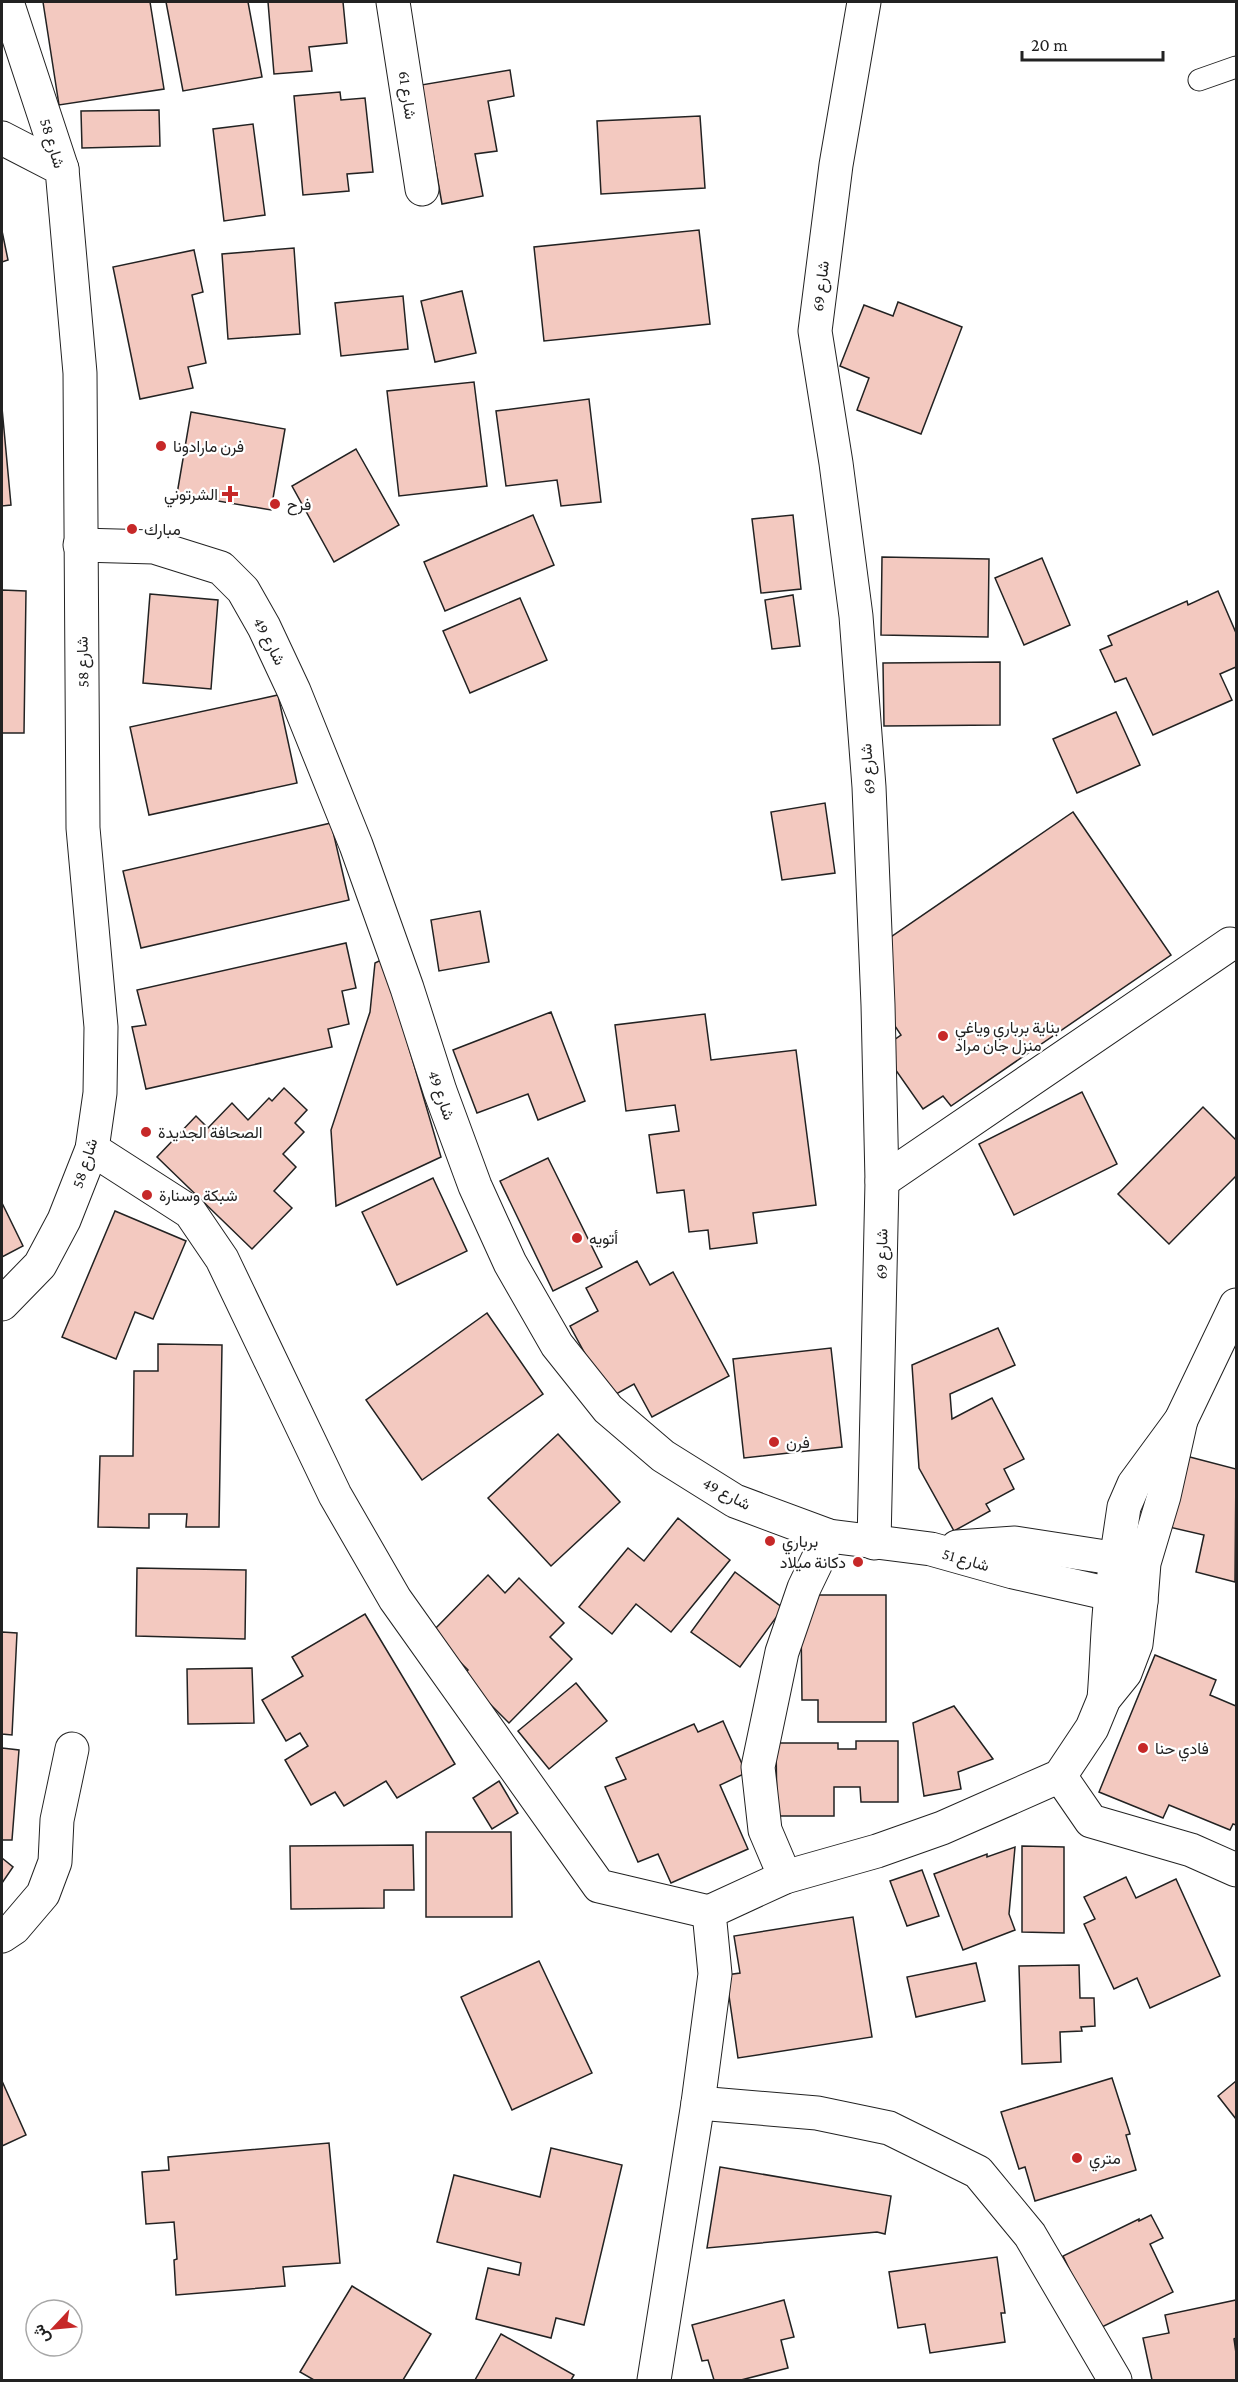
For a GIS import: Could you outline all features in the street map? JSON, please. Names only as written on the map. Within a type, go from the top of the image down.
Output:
[{"type":"street","name":"شارع 58","points":[[2,1304],[40,1265],[64,1220],[92,1149],[100,1093],[101,1028],[83,828],[80,373],[62,169],[7,2]]},
{"type":"street","name":"شارع 61","points":[[393,2],[422,189]]},
{"type":"street","name":"شارع 69","points":[[864,2],[836,165],[815,331],[836,463],[856,616],[869,799],[878,1005],[882,1181],[874,1543]]},
{"type":"street","points":[[2,138],[62,169]]},
{"type":"street","name":"شارع 49","points":[[80,545],[154,547],[220,568],[243,590],[264,627],[294,691],[356,845],[475,1186],[510,1263],[557,1345],[608,1409],[663,1456],[735,1501],[829,1536],[931,1549]]},
{"type":"street","points":[[882,1181],[1230,944]]},
{"type":"street","points":[[92,1149],[190,1212],[222,1259],[335,1495],[394,1599],[599,1886],[709,1912],[785,1877],[877,1851],[942,1828],[1060,1776],[1092,1728],[1104,1699],[1125,1673],[1136,1644],[1126,1598],[1130,1560],[1164,1496],[1181,1420],[1236,1305]]},
{"type":"street","points":[[785,1877],[765,1830],[758,1767],[782,1652],[804,1588],[829,1536]]},
{"type":"street","name":"شارع 51","points":[[931,1549],[1015,1543],[1130,1560]]},
{"type":"street","name":"شارع 51","points":[[931,1549],[1126,1598]]},
{"type":"street","points":[[2,1936],[14,1928],[43,1894],[56,1862],[57,1820],[72,1749]]},
{"type":"street","points":[[1060,1776],[1091,1821],[1191,1850],[1236,1870]]},
{"type":"street","points":[[654,2380],[698,2103],[715,1974],[709,1912]]},
{"type":"street","points":[[698,2103],[818,2113],[889,2128],[978,2172],[1030,2235],[1115,2380]]},
{"type":"lane","points":[[1200,80],[1236,67]]},
{"type":"building","points":[[43,2],[150,2],[164,89],[59,105]]},
{"type":"building","points":[[166,2],[248,2],[262,77],[183,91]]},
{"type":"building","points":[[268,2],[343,2],[347,43],[309,47],[312,71],[274,74]]},
{"type":"building","points":[[510,70],[514,96],[488,101],[497,151],[475,154],[483,196],[442,204],[421,85]]},
{"type":"building","points":[[340,92],[341,100],[365,98],[373,172],[347,174],[349,191],[303,195],[294,96]]},
{"type":"building","points":[[159,110],[160,146],[82,148],[81,111]]},
{"type":"building","points":[[700,116],[705,188],[601,194],[597,121]]},
{"type":"building","points":[[253,124],[265,215],[224,221],[213,129]]},
{"type":"building","points":[[699,230],[710,324],[544,341],[534,247]]},
{"type":"building","points":[[2,231],[8,260],[2,262]]},
{"type":"building","points":[[294,248],[300,334],[228,339],[222,254]]},
{"type":"building","points":[[194,250],[203,292],[192,295],[206,363],[188,367],[193,388],[140,399],[113,267]]},
{"type":"building","points":[[462,291],[476,353],[435,362],[421,301]]},
{"type":"building","points":[[403,296],[408,349],[341,356],[335,303]]},
{"type":"building","points":[[898,302],[962,327],[921,434],[857,410],[869,378],[840,366],[864,305],[893,316]]},
{"type":"building","points":[[474,382],[487,486],[399,496],[387,391]]},
{"type":"building","points":[[589,399],[601,502],[561,506],[557,480],[506,486],[496,411]]},
{"type":"building","points":[[2,408],[11,505],[2,506]]},
{"type":"building","points":[[191,412],[285,429],[271,510],[177,494]]},
{"type":"building","points":[[356,449],[399,525],[334,562],[292,486]]},
{"type":"building","points":[[533,515],[554,565],[445,611],[424,562]]},
{"type":"building","points":[[793,515],[801,589],[761,593],[752,519]]},
{"type":"building","points":[[882,557],[989,559],[988,637],[881,635]]},
{"type":"building","points":[[1042,558],[1070,625],[1024,645],[995,578]]},
{"type":"building","points":[[2,590],[26,591],[24,733],[2,733]]},
{"type":"building","points":[[1218,591],[1236,633],[1236,667],[1220,674],[1232,700],[1153,735],[1126,678],[1115,682],[1100,650],[1112,645],[1108,636],[1187,601],[1188,605]]},
{"type":"building","points":[[150,594],[218,600],[211,689],[143,683]]},
{"type":"building","points":[[793,595],[800,646],[772,649],[765,600]]},
{"type":"building","points":[[520,598],[547,660],[470,693],[443,631]]},
{"type":"building","points":[[1000,662],[1000,725],[884,726],[883,663]]},
{"type":"building","points":[[278,695],[297,783],[149,815],[130,727]]},
{"type":"building","points":[[1116,712],[1140,765],[1077,793],[1053,739]]},
{"type":"building","points":[[825,803],[835,873],[782,880],[771,812]]},
{"type":"building","points":[[1073,812],[1171,955],[951,1106],[943,1096],[923,1109],[881,1049],[901,1035],[883,1008],[888,939]]},
{"type":"building","points":[[331,823],[349,900],[141,948],[123,871]]},
{"type":"building","points":[[480,911],[489,962],[439,971],[431,920]]},
{"type":"building","points":[[346,943],[356,988],[342,991],[349,1024],[328,1029],[332,1047],[146,1089],[132,1027],[146,1025],[137,990]]},
{"type":"building","points":[[383,959],[441,1157],[336,1206],[331,1130],[370,1012],[375,963]]},
{"type":"building","points":[[551,1012],[585,1101],[538,1120],[528,1094],[477,1113],[453,1050]]},
{"type":"building","points":[[705,1014],[711,1060],[796,1050],[816,1205],[753,1213],[757,1243],[710,1249],[708,1230],[689,1232],[684,1190],[657,1193],[649,1135],[679,1131],[675,1105],[626,1111],[615,1025]]},
{"type":"building","points":[[284,1088],[307,1110],[295,1123],[304,1132],[283,1154],[296,1167],[274,1191],[292,1208],[252,1249],[157,1157],[196,1116],[208,1128],[232,1103],[248,1120],[269,1098],[272,1101]]},
{"type":"building","points":[[1082,1092],[1117,1164],[1014,1215],[979,1144]]},
{"type":"building","points":[[1203,1107],[1236,1140],[1236,1176],[1169,1244],[1118,1194]]},
{"type":"building","points":[[548,1158],[602,1267],[553,1291],[500,1181]]},
{"type":"building","points":[[433,1178],[467,1251],[397,1285],[362,1212]]},
{"type":"building","points":[[2,1203],[23,1246],[2,1257]]},
{"type":"building","points":[[115,1211],[186,1241],[153,1319],[135,1312],[116,1359],[62,1337]]},
{"type":"building","points":[[637,1261],[650,1285],[673,1272],[729,1376],[652,1417],[634,1384],[609,1398],[570,1326],[598,1311],[586,1288]]},
{"type":"building","points":[[487,1313],[543,1394],[422,1480],[366,1400]]},
{"type":"building","points":[[998,1328],[1015,1365],[950,1394],[952,1419],[992,1398],[1024,1459],[1004,1469],[1014,1489],[986,1504],[990,1511],[954,1531],[919,1468],[912,1365]]},
{"type":"building","points":[[158,1344],[222,1345],[219,1527],[186,1527],[187,1514],[149,1514],[149,1528],[98,1527],[100,1456],[133,1456],[134,1371],[158,1371]]},
{"type":"building","points":[[831,1348],[842,1447],[744,1458],[733,1359]]},
{"type":"building","points":[[558,1434],[620,1502],[551,1566],[488,1498]]},
{"type":"building","points":[[1186,1456],[1236,1469],[1235,1582],[1196,1572],[1204,1535],[1169,1527]]},
{"type":"building","points":[[678,1518],[730,1560],[671,1632],[636,1604],[612,1634],[579,1607],[628,1548],[644,1561]]},
{"type":"building","points":[[137,1568],[246,1570],[245,1639],[136,1636]]},
{"type":"building","points":[[735,1572],[783,1608],[740,1667],[691,1632]]},
{"type":"building","points":[[488,1575],[505,1593],[519,1578],[564,1623],[550,1637],[572,1659],[509,1723],[462,1676],[468,1670],[431,1633]]},
{"type":"building","points":[[818,1595],[886,1595],[886,1722],[818,1722],[818,1700],[802,1700],[801,1622]]},
{"type":"building","points":[[365,1614],[455,1764],[397,1798],[386,1781],[344,1806],[335,1792],[311,1805],[285,1760],[308,1746],[300,1733],[286,1741],[262,1700],[303,1676],[292,1657]]},
{"type":"building","points":[[2,1632],[17,1633],[12,1735],[2,1734]]},
{"type":"building","points":[[1155,1655],[1216,1680],[1210,1695],[1236,1706],[1236,1825],[1233,1824],[1230,1830],[1169,1805],[1163,1818],[1099,1792]]},
{"type":"building","points":[[252,1668],[254,1723],[188,1724],[187,1669]]},
{"type":"building","points":[[576,1683],[607,1721],[549,1769],[518,1731]]},
{"type":"building","points":[[954,1706],[993,1759],[958,1772],[961,1789],[924,1796],[913,1723]]},
{"type":"building","points":[[723,1721],[746,1773],[720,1785],[748,1849],[671,1883],[658,1854],[638,1862],[605,1787],[626,1779],[616,1758],[694,1724],[698,1732]]},
{"type":"building","points":[[856,1741],[898,1741],[898,1802],[861,1802],[860,1787],[834,1787],[834,1816],[777,1816],[776,1743],[838,1743],[838,1749],[856,1749]]},
{"type":"building","points":[[2,1748],[19,1750],[12,1840],[2,1840]]},
{"type":"building","points":[[499,1781],[518,1813],[492,1829],[473,1798]]},
{"type":"building","points":[[426,1832],[511,1832],[512,1917],[426,1917]]},
{"type":"building","points":[[413,1845],[414,1890],[384,1890],[384,1908],[291,1909],[290,1846]]},
{"type":"building","points":[[1022,1846],[1064,1847],[1064,1933],[1022,1932]]},
{"type":"building","points":[[1015,1847],[1009,1914],[1015,1930],[963,1950],[934,1874],[987,1854],[987,1857]]},
{"type":"building","points":[[2,1858],[13,1867],[2,1883]]},
{"type":"building","points":[[922,1870],[939,1916],[907,1926],[890,1881]]},
{"type":"building","points":[[1126,1877],[1136,1898],[1176,1879],[1220,1976],[1150,2008],[1137,1978],[1114,1989],[1084,1924],[1095,1919],[1084,1897]]},
{"type":"building","points":[[853,1917],[872,2037],[738,2058],[726,1975],[740,1973],[734,1936]]},
{"type":"building","points":[[539,1961],[592,2073],[512,2110],[461,1997]]},
{"type":"building","points":[[976,1963],[985,2001],[916,2017],[907,1977]]},
{"type":"building","points":[[1079,1965],[1080,1998],[1094,1998],[1095,2026],[1081,2027],[1082,2031],[1060,2032],[1061,2062],[1022,2064],[1019,1966]]},
{"type":"building","points":[[1112,2078],[1130,2134],[1126,2135],[1136,2170],[1035,2201],[1025,2167],[1019,2169],[1001,2112]]},
{"type":"building","points":[[2,2081],[26,2135],[2,2146]]},
{"type":"building","points":[[1236,2081],[1236,2119],[1218,2096]]},
{"type":"building","points":[[329,2143],[340,2263],[283,2267],[285,2286],[176,2295],[174,2260],[177,2259],[174,2222],[146,2224],[142,2172],[169,2170],[168,2157]]},
{"type":"building","points":[[551,2148],[622,2165],[584,2325],[556,2318],[551,2338],[476,2319],[488,2268],[519,2275],[521,2263],[437,2242],[454,2175],[540,2197]]},
{"type":"building","points":[[720,2167],[891,2196],[885,2234],[877,2232],[707,2248]]},
{"type":"building","points":[[1151,2215],[1163,2238],[1150,2244],[1173,2292],[1098,2329],[1063,2256]]},
{"type":"building","points":[[997,2257],[1005,2313],[1001,2313],[1005,2342],[930,2353],[925,2324],[898,2328],[889,2272]]},
{"type":"building","points":[[352,2286],[431,2334],[403,2380],[314,2380],[300,2372]]},
{"type":"building","points":[[784,2300],[794,2337],[781,2340],[788,2368],[741,2380],[714,2380],[708,2360],[702,2361],[692,2325]]},
{"type":"building","points":[[1236,2300],[1236,2338],[1234,2339],[1236,2380],[1152,2380],[1143,2338],[1169,2333],[1165,2315]]},
{"type":"building","points":[[501,2334],[574,2375],[571,2380],[475,2380]]},
{"type":"place","name":"فرن مارادونا","points":[[161,446]]},
{"type":"place","name":"الشرتوني","points":[[230,494]]},
{"type":"place","name":"فرح","points":[[275,504]]},
{"type":"place","name":"مبارك","points":[[132,529]]},
{"type":"place","name":"بناية برباري وياغي منزل جان مراد","points":[[943,1036]]},
{"type":"place","name":"الصحافة الجديدة","points":[[146,1132]]},
{"type":"place","name":"شبكة وسنارة","points":[[147,1195]]},
{"type":"place","name":"أتويه","points":[[577,1238]]},
{"type":"place","name":"فرن","points":[[774,1442]]},
{"type":"place","name":"برباري","points":[[770,1541]]},
{"type":"place","name":"دكانة ميلاد","points":[[858,1562]]},
{"type":"place","name":"فادي حنا","points":[[1143,1748]]},
{"type":"place","name":"متري","points":[[1077,2158]]}]
